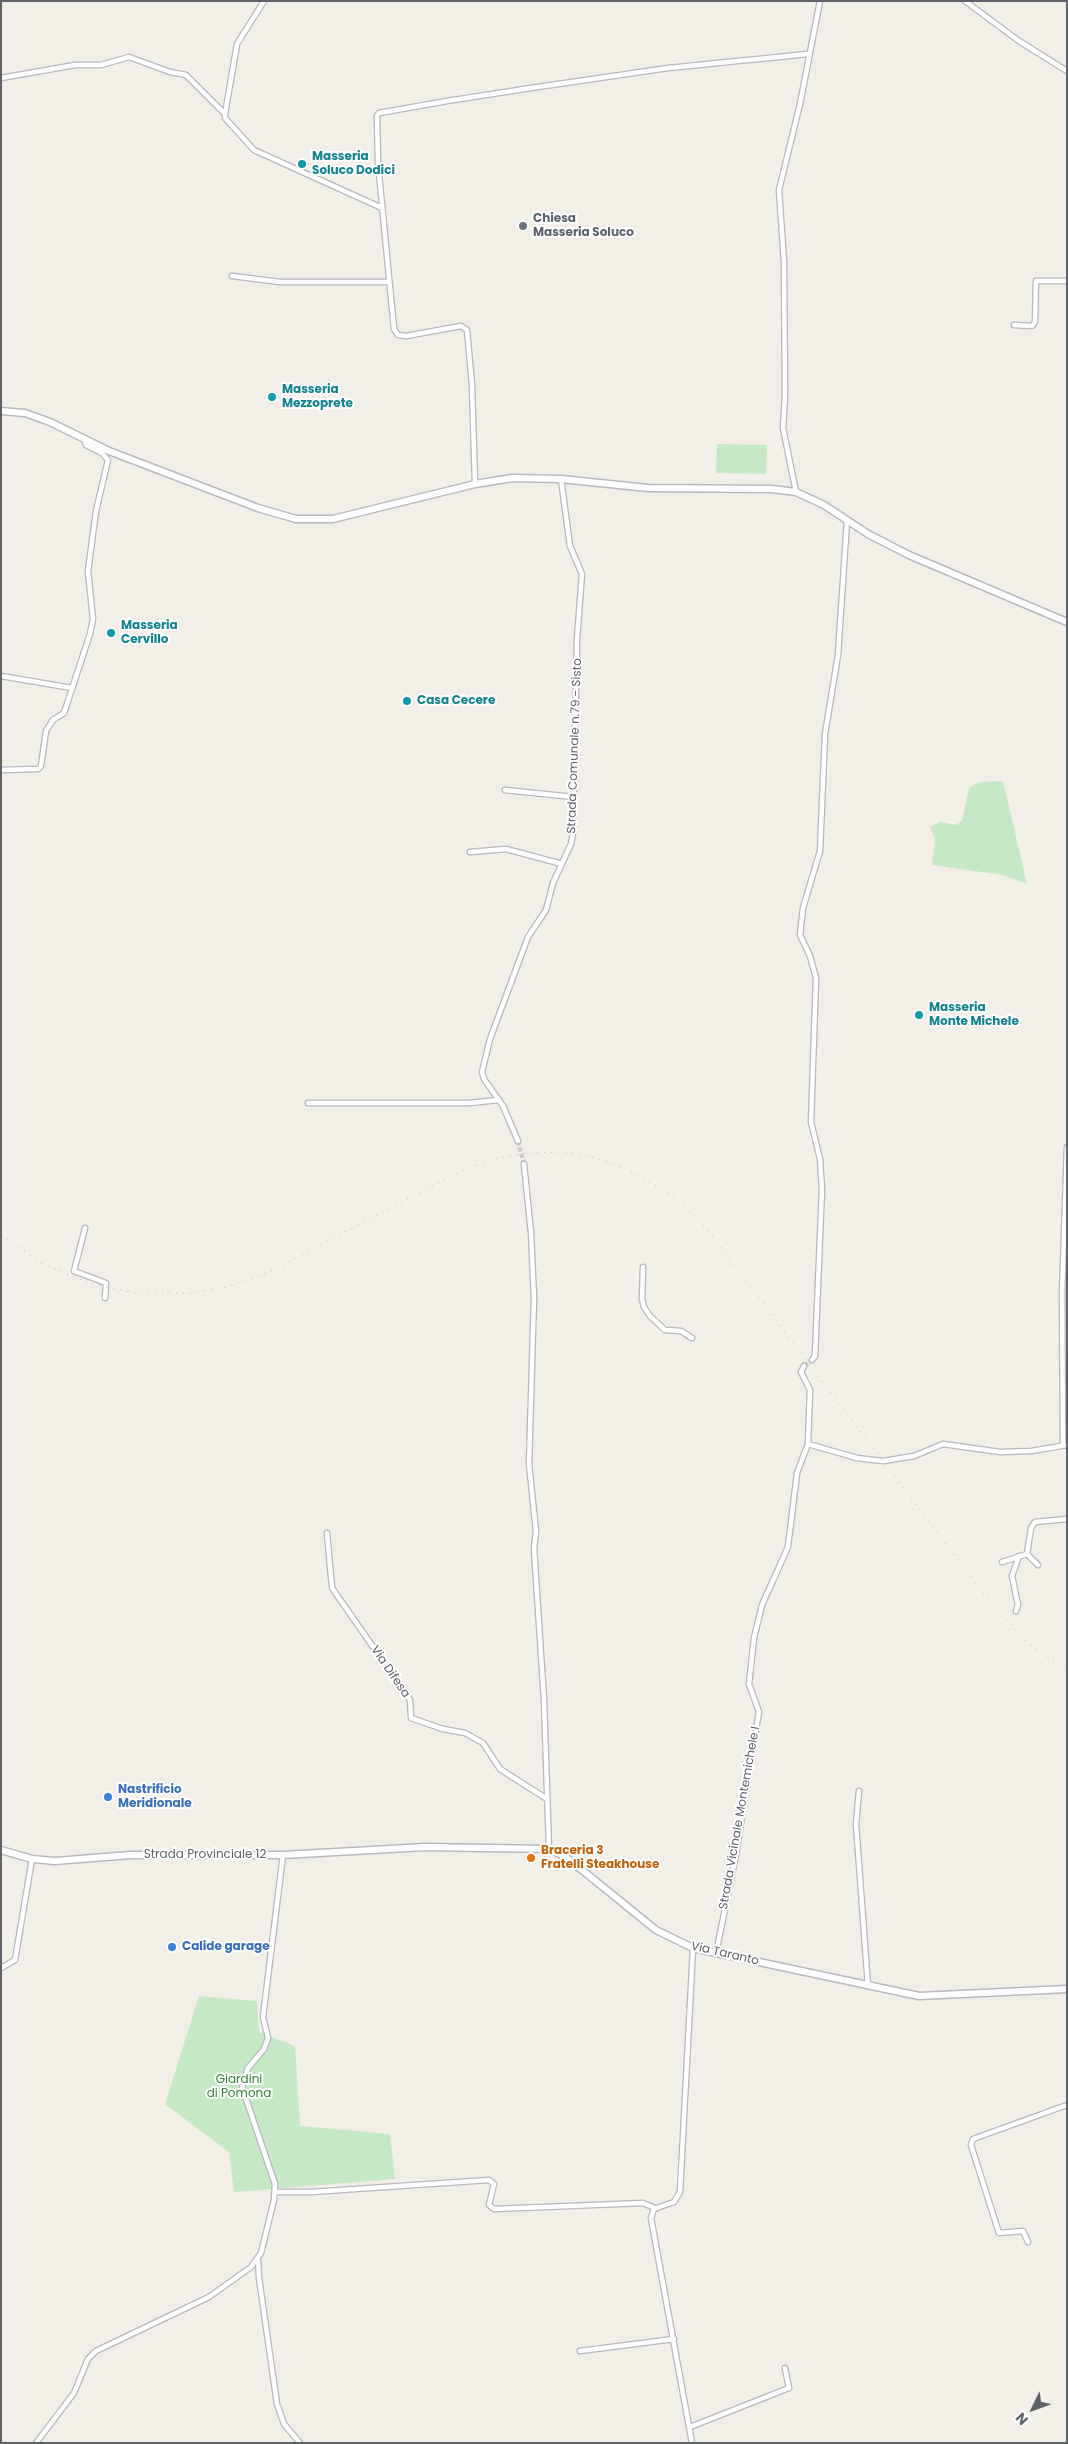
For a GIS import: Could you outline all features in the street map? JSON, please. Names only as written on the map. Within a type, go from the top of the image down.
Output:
[{"type":"main road","points":[[1,411],[26,413],[85,441],[249,504],[296,519],[332,519],[475,484],[512,478],[561,479],[648,488],[772,488],[796,492],[808,496],[868,534],[909,555],[1067,622]]},
{"type":"main road","name":"Via Taranto","points":[[410,1848],[549,1849],[566,1858],[656,1930],[693,1948],[868,1986],[919,1996],[1067,1988]]},
{"type":"main road","name":"Strada Provinciale 12","points":[[1,1850],[32,1859],[55,1861],[130,1855],[283,1855],[410,1848]]},
{"type":"street","points":[[264,1],[237,44],[225,118],[254,150],[382,208]]},
{"type":"street","points":[[796,492],[783,428],[785,396],[784,262],[779,190],[800,104],[808,54],[820,1]]},
{"type":"street","points":[[965,1],[1019,41],[1067,71]]},
{"type":"street","points":[[475,484],[472,385],[467,330],[461,326],[398,335],[394,329],[376,124],[379,113],[668,68],[808,54]]},
{"type":"street","points":[[1,78],[75,64],[101,66],[129,57],[170,72],[186,75],[225,114]]},
{"type":"street","points":[[232,276],[280,282],[389,282]]},
{"type":"street","points":[[1014,324],[1032,326],[1035,322],[1036,282],[1067,281]]},
{"type":"street","points":[[1,770],[38,769],[41,766],[46,731],[53,720],[64,713],[93,624],[88,571],[96,511],[108,460],[102,453],[86,445],[85,441]]},
{"type":"street","name":"Strada Comunale n.79 - Sisto","points":[[518,1141],[499,1100],[484,1079],[482,1072],[490,1039],[528,937],[546,910],[553,883],[571,844],[573,833],[577,639],[582,574],[570,546],[561,479]]},
{"type":"street","points":[[812,1360],[815,1356],[822,1189],[820,1159],[811,1122],[816,978],[810,956],[800,935],[803,908],[820,851],[825,734],[838,655],[847,520]]},
{"type":"street","points":[[1,676],[72,688]]},
{"type":"street","points":[[505,790],[574,797]]},
{"type":"street","points":[[470,852],[506,849],[562,864]]},
{"type":"street","points":[[308,1103],[469,1103],[499,1100]]},
{"type":"street","points":[[808,1444],[857,1458],[883,1461],[914,1456],[943,1444],[974,1450],[1000,1452],[1031,1451],[1065,1445],[1062,1294],[1067,1147]]},
{"type":"street","points":[[524,1164],[532,1233],[534,1298],[529,1464],[536,1514],[534,1548],[549,1849]]},
{"type":"street","points":[[84,1228],[74,1270],[106,1283],[105,1298]]},
{"type":"street","points":[[643,1267],[644,1307],[665,1330],[681,1331],[692,1338]]},
{"type":"street","name":"Strada Vicinale Montemichele I","points":[[716,1953],[735,1860],[758,1712],[749,1684],[754,1638],[762,1605],[788,1547],[797,1473],[808,1444],[810,1390],[801,1372],[804,1366]]},
{"type":"street","points":[[1027,1554],[1032,1526],[1035,1522],[1067,1519]]},
{"type":"street","name":"Via Difesa","points":[[327,1533],[332,1588],[410,1700],[411,1718],[442,1729],[465,1733],[482,1743],[500,1769],[547,1799]]},
{"type":"street","points":[[1002,1562],[1027,1554]]},
{"type":"street","points":[[1027,1554],[1038,1565]]},
{"type":"street","points":[[1016,1611],[1018,1605],[1012,1576],[1019,1556]]},
{"type":"street","points":[[859,1791],[856,1824],[868,1986]]},
{"type":"street","points":[[283,1855],[263,2017],[268,2038],[264,2049],[248,2068],[242,2087],[275,2184],[276,2192],[258,2259],[258,2278],[277,2404],[284,2424],[300,2443]]},
{"type":"street","points":[[1,1968],[15,1960],[32,1859]]},
{"type":"street","points":[[276,2192],[311,2192],[489,2180],[494,2184],[489,2205],[494,2208],[643,2203],[655,2208],[674,2202],[680,2192],[693,1948]]},
{"type":"street","points":[[1028,2242],[1023,2231],[999,2232],[971,2145],[973,2139],[1067,2105]]},
{"type":"street","points":[[655,2208],[651,2218],[692,2443]]},
{"type":"street","points":[[36,2443],[74,2393],[88,2359],[96,2351],[209,2297],[252,2267],[258,2259]]},
{"type":"street","points":[[580,2351],[674,2339]]},
{"type":"street","points":[[690,2427],[790,2388],[785,2368]]},
{"type":"green space","points":[[717,444],[767,445],[766,474],[716,473]]},
{"type":"green space","points":[[1003,781],[1027,884],[1003,875],[932,865],[935,839],[930,827],[940,822],[956,825],[962,821],[969,788],[979,782]]},
{"type":"green space","name":"Giardini di Pomona","points":[[199,1996],[257,2001],[259,2032],[295,2046],[300,2126],[390,2134],[395,2179],[234,2192],[229,2152],[165,2104]]},
{"type":"tunnel","points":[[518,1141],[524,1164]]},
{"type":"tunnel","points":[[804,1366],[812,1360]]},
{"type":"railway","points":[[1,1235],[41,1263],[89,1283],[135,1293],[192,1293],[225,1287],[267,1273],[451,1176],[492,1159],[525,1153],[562,1152],[596,1158],[624,1168]]},
{"type":"railway","points":[[631,1171],[671,1195],[706,1228],[986,1597],[1026,1641],[1067,1671]]},
{"type":"place","name":"Masseria Soluco Dodici","points":[[302,164]]},
{"type":"place","name":"Chiesa Masseria Soluco","points":[[523,226]]},
{"type":"place","name":"Masseria Mezzoprete","points":[[272,397]]},
{"type":"place","name":"Masseria Cervillo","points":[[111,633]]},
{"type":"place","name":"Casa Cecere","points":[[407,701]]},
{"type":"place","name":"Masseria Monte Michele","points":[[919,1015]]},
{"type":"place","name":"Nastrificio Meridionale","points":[[108,1797]]},
{"type":"place","name":"Braceria 3 Fratelli Steakhouse","points":[[531,1858]]},
{"type":"place","name":"Calide garage","points":[[172,1947]]}]
